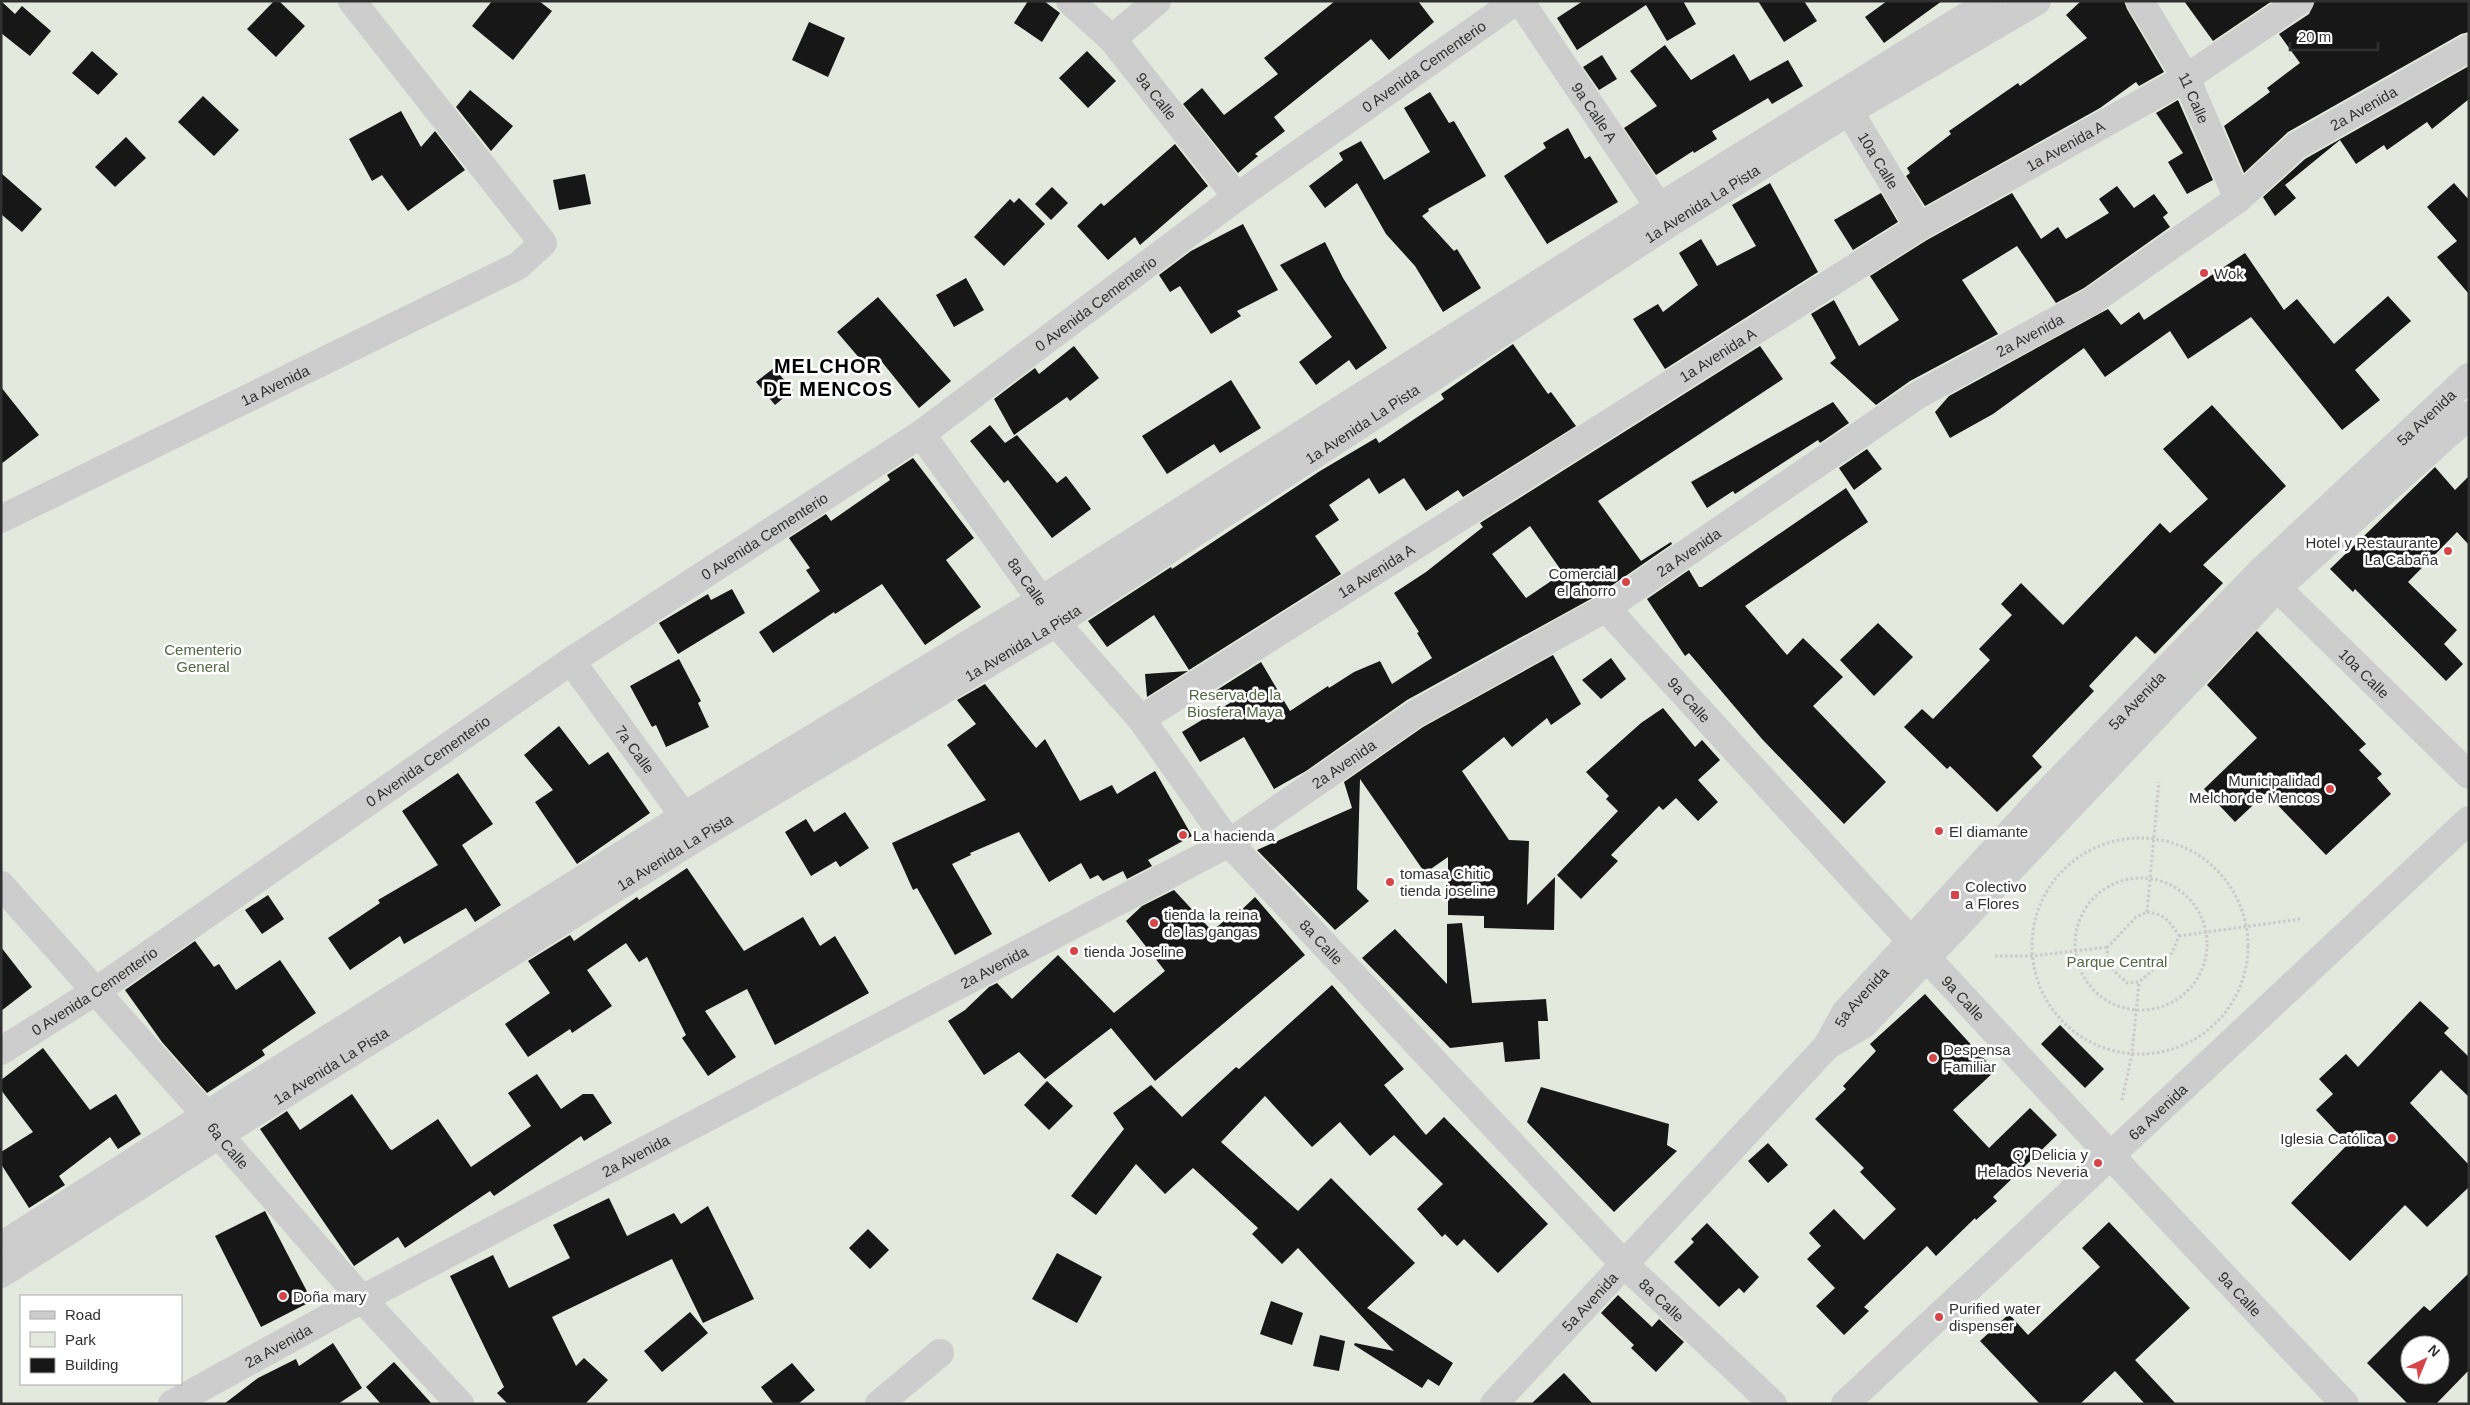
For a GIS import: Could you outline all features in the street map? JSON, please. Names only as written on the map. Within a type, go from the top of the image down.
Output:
[{"type":"street","name":"1a Avenida","points":[[1,519],[518,266],[543,243],[352,1]]},
{"type":"street","name":"9a Calle","points":[[1070,1],[1112,39],[1237,197]]},
{"type":"street","points":[[1112,39],[1157,1]]},
{"type":"street","name":"0 Avenida Cementerio","points":[[1,1051],[96,991],[571,661],[921,434],[1237,197],[1516,1]]},
{"type":"street","name":"9a Calle A","points":[[1520,1],[1666,214]]},
{"type":"street","name":"1a Avenida La Pista","points":[[1,1246],[212,1125],[689,828],[1041,600],[1844,103],[1991,1]]},
{"type":"street","name":"1a Avenida La Pista","points":[[1844,103],[2037,1]]},
{"type":"street","name":"11 Calle","points":[[2140,1],[2186,78],[2238,199]]},
{"type":"street","name":"1a Avenida A","points":[[1141,719],[1919,227],[2186,78],[2300,1]]},
{"type":"street","name":"2a Avenida","points":[[172,1404],[362,1299],[1229,843],[1415,714],[1606,608],[1918,395],[2092,301],[2238,199],[2296,146],[2469,48]]},
{"type":"street","name":"10a Calle","points":[[1844,103],[1919,227]]},
{"type":"street","name":"1a Avenida La Pista","points":[[689,828],[1056,623],[1666,214]]},
{"type":"street","name":"5a Avenida","points":[[1494,1404],[1828,1046],[1863,1025],[1918,950],[2047,791],[2269,580],[2382,457],[2469,378]]},
{"type":"street","name":"5a Avenida","points":[[2269,580],[2400,477],[2469,415]]},
{"type":"street","name":"8a Calle","points":[[921,434],[1056,623],[1141,719],[1229,843],[1624,1264],[1773,1404]]},
{"type":"street","points":[[2382,457],[2400,477]]},
{"type":"street","name":"10a Calle","points":[[2269,580],[2469,775]]},
{"type":"street","name":"9a Calle","points":[[1606,608],[2110,1157],[2345,1404]]},
{"type":"street","name":"7a Calle","points":[[571,661],[689,828]]},
{"type":"street","name":"6a Avenida","points":[[1845,1404],[2469,820]]},
{"type":"street","name":"6a Calle","points":[[1,885],[96,991],[362,1299],[460,1404]]},
{"type":"street","name":"1a Avenida La Pista","points":[[1,1274],[212,1125]]},
{"type":"street","points":[[879,1404],[940,1353]]},
{"type":"path","points":[[2147,912],[2159,782]]},
{"type":"path","points":[[2126,839],[2154,839],[2180,846],[2204,860],[2224,879],[2239,902],[2247,928],[2248,956],[2242,984],[2229,1008],[2210,1029],[2187,1044],[2160,1053],[2132,1054],[2102,1048],[2076,1033],[2054,1012],[2040,985],[2032,956],[2036,919],[2041,902],[2056,878],[2076,859],[2099,846],[2126,839]]},
{"type":"path","points":[[2130,878],[2150,878],[2170,884],[2187,896],[2200,913],[2206,933],[2207,953],[2201,972],[2190,989],[2175,1002],[2157,1009],[2137,1011],[2118,1007],[2102,998],[2088,985],[2079,969],[2075,951],[2076,931],[2082,912],[2094,896],[2111,884],[2120,881],[2130,878]]},
{"type":"path","points":[[2147,912],[2162,914],[2172,924],[2179,936],[2172,953],[2140,982],[2127,983],[2106,963],[2108,947],[2136,917],[2147,912]]},
{"type":"path","points":[[2179,936],[2247,928],[2300,918]]},
{"type":"path","points":[[1995,956],[2032,956],[2108,947]]},
{"type":"path","points":[[2122,1100],[2132,1054],[2140,982]]},
{"type":"green space","name":"Reserva de la Biosfera Maya","points":[[1,1],[2469,1],[2469,1404],[1,1404]]},
{"type":"building","points":[[1,1],[15,14],[22,6],[51,31],[30,56],[1,33]]},
{"type":"building","points":[[274,1],[279,1],[305,26],[276,57],[247,29]]},
{"type":"building","points":[[492,1],[539,1],[552,11],[513,60],[472,26]]},
{"type":"building","points":[[1028,1],[1044,1],[1060,13],[1042,42],[1014,23]]},
{"type":"building","points":[[1335,1],[1418,1],[1434,22],[1389,60],[1371,39],[1274,117],[1285,131],[1255,154],[1258,156],[1238,173],[1183,104],[1202,88],[1224,115],[1278,74],[1264,58]]},
{"type":"building","points":[[1583,1],[1683,1],[1696,24],[1667,41],[1646,5],[1577,50],[1557,18]]},
{"type":"building","points":[[1758,1],[1804,1],[1817,21],[1784,42]]},
{"type":"building","points":[[1887,1],[1942,1],[1884,43],[1865,17]]},
{"type":"building","points":[[2081,1],[2124,1],[2164,72],[2139,86],[2136,82],[2100,108],[1925,206],[1906,176],[1910,173],[1907,168],[1951,134],[1949,131],[2018,83],[2020,86],[2087,38],[2066,15]]},
{"type":"building","points":[[2184,1],[2272,1],[2213,41]]},
{"type":"building","points":[[2315,1],[2469,1],[2469,32],[2461,34],[2288,132],[2244,173],[2224,126],[2270,92],[2267,88],[2300,63],[2279,34],[2309,14]]},
{"type":"building","points":[[809,22],[845,38],[828,77],[792,60]]},
{"type":"building","points":[[1665,45],[1691,80],[1734,54],[1750,81],[1788,60],[1803,86],[1772,104],[1768,98],[1712,131],[1717,139],[1694,153],[1693,151],[1656,175],[1624,128],[1657,106],[1630,71]]},
{"type":"building","points":[[92,51],[118,74],[98,95],[72,73]]},
{"type":"building","points":[[1087,51],[1116,81],[1088,108],[1059,78]]},
{"type":"building","points":[[1602,55],[1617,79],[1599,90],[1583,67]]},
{"type":"building","points":[[2469,66],[2469,99],[2432,129],[2427,122],[2387,150],[2384,145],[2356,164],[2340,140],[2285,185],[2296,198],[2275,216],[2263,197],[2305,159]]},
{"type":"building","points":[[470,90],[513,126],[491,151],[456,107]]},
{"type":"building","points":[[1430,92],[1449,123],[1454,121],[1486,176],[1428,209],[1429,211],[1422,216],[1454,251],[1457,249],[1481,288],[1443,312],[1415,266],[1386,234],[1357,183],[1325,208],[1309,186],[1343,160],[1339,153],[1361,141],[1384,180],[1430,152],[1404,108]]},
{"type":"building","points":[[203,96],[239,130],[214,156],[178,122]]},
{"type":"building","points":[[2178,100],[2213,180],[2187,194],[2168,162],[2183,153],[2156,113]]},
{"type":"building","points":[[401,111],[421,147],[435,131],[465,170],[408,211],[382,175],[372,181],[349,139]]},
{"type":"building","points":[[1568,128],[1585,159],[1590,156],[1618,202],[1547,244],[1504,176],[1546,148],[1543,143]]},
{"type":"building","points":[[126,137],[146,158],[115,187],[95,167]]},
{"type":"building","points":[[1175,144],[1208,186],[1140,245],[1135,237],[1108,260],[1077,226],[1101,203],[1104,206]]},
{"type":"building","points":[[1,173],[42,209],[22,232],[1,214]]},
{"type":"building","points":[[585,174],[591,204],[559,210],[553,180]]},
{"type":"building","points":[[1770,183],[1818,272],[1665,369],[1633,319],[1658,304],[1663,312],[1698,285],[1679,253],[1701,239],[1717,266],[1756,246],[1732,205]]},
{"type":"building","points":[[2454,183],[2469,200],[2469,294],[2437,257],[2457,241],[2427,207]]},
{"type":"building","points":[[2117,186],[2134,208],[2154,194],[2168,213],[2163,217],[2170,227],[2084,288],[2056,303],[2017,246],[1962,280],[1998,334],[1910,381],[1876,405],[1830,363],[1836,358],[1811,314],[1834,300],[1859,346],[1899,320],[1870,276],[1927,240],[2012,193],[2041,239],[2058,227],[2066,239],[2109,213],[2099,199]]},
{"type":"building","points":[[1052,187],[1068,203],[1051,220],[1035,204]]},
{"type":"building","points":[[1881,193],[1898,222],[1853,250],[1834,220]]},
{"type":"building","points":[[1019,198],[1045,224],[1004,266],[974,237],[1010,199],[1014,203]]},
{"type":"building","points":[[1243,224],[1278,290],[1237,311],[1241,316],[1211,334],[1180,286],[1170,292],[1159,275],[1191,251]]},
{"type":"building","points":[[1325,242],[1343,278],[1387,348],[1356,370],[1349,360],[1316,385],[1299,362],[1332,337],[1280,265]]},
{"type":"building","points":[[2245,253],[2284,310],[2297,299],[2334,344],[2388,296],[2411,321],[2355,370],[2380,400],[2342,430],[2251,317],[2188,359],[2170,331],[2105,377],[2084,348],[1993,414],[1950,438],[1935,412],[1949,396],[2108,309],[2121,325],[2139,312],[2144,320]]},
{"type":"building","points":[[966,278],[984,310],[954,327],[936,295]]},
{"type":"building","points":[[878,297],[951,381],[919,408],[878,357],[867,367],[837,332]]},
{"type":"building","points":[[1513,344],[1548,394],[1551,392],[1576,426],[1463,497],[1458,490],[1426,511],[1404,478],[1379,494],[1369,478],[1329,505],[1339,520],[1315,536],[1341,574],[1189,670],[1154,615],[1107,647],[1088,621],[1171,567],[1172,569],[1320,471],[1376,438],[1379,443],[1444,399],[1441,394]]},
{"type":"building","points":[[1074,346],[1099,378],[1070,401],[1067,397],[1014,435],[994,399],[1035,368],[1039,374]]},
{"type":"building","points":[[1760,346],[1783,379],[1598,501],[1641,561],[1671,542],[1672,544],[1598,595],[1407,700],[1306,771],[1274,789],[1244,737],[1200,762],[1182,732],[1248,692],[1209,695],[1261,662],[1290,711],[1328,686],[1329,688],[1354,672],[1380,661],[1392,684],[1432,658],[1417,633],[1419,632],[1394,593],[1426,572],[1483,527],[1480,523]],"holes":[[[1530,526],[1563,573],[1526,598],[1492,554]]]},
{"type":"building","points":[[774,368],[793,390],[775,405],[756,382]]},
{"type":"building","points":[[1231,380],[1261,428],[1220,453],[1214,444],[1167,474],[1142,436]]},
{"type":"building","points":[[1,387],[39,435],[1,464]]},
{"type":"building","points":[[1833,402],[1849,423],[1820,443],[1818,440],[1735,494],[1733,491],[1707,508],[1691,482]]},
{"type":"building","points":[[2212,405],[2286,486],[2203,565],[2223,583],[2155,654],[2136,636],[2089,686],[2094,691],[2032,756],[2042,767],[1997,812],[1950,766],[1947,769],[1904,727],[1922,709],[1933,719],[1990,660],[1979,649],[2012,615],[2001,604],[2021,583],[2063,625],[2160,523],[2170,533],[2208,499],[2163,449]]},
{"type":"building","points":[[990,425],[1005,443],[1017,435],[1057,483],[1066,476],[1091,509],[1052,538],[1008,480],[1004,483],[970,441]]},
{"type":"building","points":[[1867,449],[1882,469],[1854,490],[1839,468]]},
{"type":"building","points":[[913,458],[974,538],[946,560],[981,607],[925,645],[882,584],[835,614],[834,612],[773,653],[759,632],[820,591],[806,570],[810,568],[789,538],[826,514],[831,521],[890,480],[887,475]]},
{"type":"building","points":[[2435,467],[2455,490],[2469,476],[2469,545],[2457,532],[2408,582],[2457,630],[2444,644],[2463,664],[2446,681],[2355,589],[2353,592],[2330,569]]},
{"type":"building","points":[[1846,488],[1868,522],[1745,606],[1787,655],[1803,638],[1843,677],[1813,706],[1886,782],[1844,824],[1762,739],[1689,653],[1685,656],[1647,599],[1689,570],[1699,587],[1702,587]]},
{"type":"building","points":[[732,589],[745,613],[678,654],[659,623],[708,594],[711,600]]},
{"type":"building","points":[[1878,623],[1913,657],[1874,696],[1840,660]]},
{"type":"building","points":[[2257,631],[2366,744],[2359,750],[2382,774],[2377,778],[2391,794],[2326,855],[2266,793],[2235,822],[2204,789],[2257,738],[2207,685]]},
{"type":"building","points":[[1553,655],[1581,704],[1551,725],[1547,718],[1512,747],[1504,737],[1462,771],[1509,840],[1529,841],[1527,905],[1555,877],[1554,930],[1484,928],[1484,916],[1448,915],[1448,857],[1425,873],[1360,779],[1357,889],[1369,901],[1335,930],[1257,850],[1352,808],[1344,782],[1423,727]]},
{"type":"building","points":[[1611,658],[1626,679],[1601,699],[1582,680]]},
{"type":"building","points":[[679,659],[701,701],[698,703],[709,727],[666,747],[656,725],[652,727],[630,686]]},
{"type":"building","points":[[1188,671],[1147,697],[1145,674]]},
{"type":"building","points":[[985,684],[1036,748],[1045,739],[1080,801],[1112,785],[1117,794],[1155,771],[1192,836],[1148,860],[1152,866],[1127,879],[1123,871],[1103,881],[1098,875],[1090,879],[1081,863],[1049,882],[1019,832],[970,853],[971,855],[952,864],[992,934],[955,955],[917,888],[913,890],[892,843],[986,800],[947,745],[976,724],[957,700]]},
{"type":"building","points":[[1663,708],[1695,747],[1702,740],[1720,760],[1698,780],[1718,802],[1698,821],[1676,798],[1663,810],[1659,806],[1611,855],[1618,861],[1581,899],[1557,875],[1618,811],[1606,799],[1609,796],[1586,772],[1641,723]]},
{"type":"building","points":[[559,726],[589,765],[608,752],[650,813],[577,864],[535,802],[553,790],[524,755]]},
{"type":"building","points":[[458,773],[493,824],[462,845],[501,905],[475,922],[466,908],[404,944],[400,936],[350,970],[328,938],[380,903],[378,900],[438,865],[402,811]]},
{"type":"building","points":[[845,812],[869,848],[840,867],[836,861],[811,876],[785,832],[806,819],[814,832]]},
{"type":"building","points":[[687,868],[744,951],[803,917],[820,946],[835,936],[869,993],[775,1045],[747,989],[705,1011],[736,1057],[708,1076],[682,1038],[686,1035],[647,957],[639,962],[626,943],[587,970],[612,1006],[572,1033],[570,1029],[528,1057],[505,1024],[550,993],[528,961],[570,935],[574,941],[637,897],[639,900]]},
{"type":"building","points":[[1174,890],[1212,931],[1230,916],[1232,919],[1255,897],[1305,955],[1155,1081],[1111,1028],[1045,1079],[1019,1052],[984,1075],[948,1021],[965,1010],[989,987],[997,983],[1012,999],[1058,955],[1114,1013],[1165,971],[1126,921],[1142,906]]},
{"type":"building","points":[[268,895],[284,919],[262,934],[245,910]]},
{"type":"building","points":[[1462,923],[1472,1003],[1546,999],[1548,1021],[1538,1021],[1540,1059],[1505,1062],[1503,1042],[1450,1048],[1362,958],[1395,929],[1447,984],[1447,924]]},
{"type":"building","points":[[195,941],[214,967],[219,964],[236,990],[280,960],[316,1013],[262,1050],[265,1055],[207,1093],[162,1042],[125,990]]},
{"type":"building","points":[[1,947],[32,987],[1,1011]]},
{"type":"building","points":[[1332,985],[1404,1069],[1384,1085],[1426,1135],[1444,1117],[1548,1224],[1498,1273],[1464,1239],[1457,1246],[1445,1234],[1442,1237],[1417,1209],[1443,1184],[1394,1135],[1370,1156],[1340,1122],[1312,1147],[1265,1096],[1221,1142],[1298,1211],[1331,1178],[1415,1263],[1367,1308],[1453,1363],[1439,1386],[1428,1379],[1422,1388],[1354,1345],[1355,1343],[1394,1351],[1298,1248],[1282,1264],[1252,1234],[1258,1228],[1193,1168],[1165,1194],[1136,1164],[1096,1215],[1071,1196],[1124,1129],[1113,1113],[1151,1085],[1182,1117],[1236,1067],[1239,1069]]},
{"type":"building","points":[[1925,994],[1995,1071],[1953,1110],[1989,1148],[2030,1108],[2057,1135],[1993,1197],[1997,1201],[1976,1220],[1975,1218],[1936,1256],[1927,1246],[1864,1307],[1869,1311],[1844,1335],[1816,1306],[1835,1288],[1807,1259],[1821,1246],[1809,1233],[1834,1209],[1864,1240],[1896,1209],[1860,1172],[1864,1168],[1815,1119],[1846,1089],[1843,1086],[1876,1051],[1870,1044]]},
{"type":"building","points":[[2420,1001],[2449,1028],[2444,1033],[2469,1057],[2469,1097],[2441,1070],[2410,1103],[2469,1165],[2469,1187],[2427,1227],[2405,1205],[2350,1261],[2291,1203],[2348,1144],[2316,1110],[2333,1094],[2319,1079],[2346,1054],[2358,1067]]},
{"type":"building","points":[[2060,1025],[2104,1069],[2085,1088],[2041,1044]]},
{"type":"building","points":[[43,1048],[90,1110],[116,1094],[141,1134],[118,1149],[110,1137],[59,1176],[65,1185],[29,1208],[1,1164],[1,1152],[33,1132],[1,1090],[1,1080]]},
{"type":"building","points":[[537,1074],[561,1109],[583,1094],[593,1094],[612,1123],[584,1141],[581,1136],[494,1196],[490,1191],[405,1248],[398,1237],[354,1266],[260,1129],[287,1111],[300,1130],[352,1094],[390,1149],[392,1150],[438,1119],[471,1167],[531,1126],[508,1093]]},
{"type":"building","points":[[1047,1081],[1073,1106],[1049,1130],[1024,1105]]},
{"type":"building","points":[[1541,1087],[1669,1124],[1667,1145],[1677,1151],[1614,1212],[1527,1122]]},
{"type":"building","points":[[1768,1143],[1788,1165],[1768,1183],[1748,1161]]},
{"type":"building","points":[[609,1198],[627,1236],[674,1213],[681,1224],[708,1206],[754,1299],[703,1323],[672,1259],[552,1317],[576,1366],[584,1358],[608,1380],[585,1404],[508,1404],[497,1393],[504,1387],[450,1276],[493,1255],[509,1288],[570,1258],[553,1225]]},
{"type":"building","points":[[265,1211],[312,1301],[261,1327],[215,1236]]},
{"type":"building","points":[[2109,1222],[2190,1308],[2135,1360],[2176,1404],[2145,1404],[2115,1371],[2080,1404],[2040,1404],[1980,1341],[2009,1314],[2028,1335],[2100,1267],[2082,1248]]},
{"type":"building","points":[[1707,1223],[1759,1277],[1744,1293],[1739,1288],[1719,1307],[1674,1262],[1694,1242],[1691,1239]]},
{"type":"building","points":[[868,1229],[889,1250],[870,1269],[849,1248]]},
{"type":"building","points":[[1057,1253],[1102,1277],[1077,1323],[1032,1299]]},
{"type":"building","points":[[2469,1273],[2469,1370],[2436,1404],[2408,1404],[2367,1363],[2424,1306],[2430,1311]]},
{"type":"building","points":[[1618,1295],[1652,1327],[1659,1319],[1684,1342],[1656,1372],[1631,1348],[1634,1345],[1601,1313]]},
{"type":"building","points":[[1271,1301],[1303,1313],[1292,1345],[1260,1334]]},
{"type":"building","points":[[690,1312],[708,1333],[662,1372],[644,1351]]},
{"type":"building","points":[[1320,1335],[1345,1341],[1339,1371],[1313,1366]]},
{"type":"building","points":[[333,1343],[362,1388],[338,1404],[224,1404],[258,1378],[296,1359],[299,1366]]},
{"type":"building","points":[[394,1362],[432,1404],[381,1404],[366,1387]]},
{"type":"building","points":[[792,1363],[815,1390],[798,1404],[774,1404],[761,1387]]},
{"type":"building","points":[[1564,1373],[1593,1404],[1531,1404]]},
{"type":"place","name":"Wok","points":[[2204,273]]},
{"type":"place","name":"Hotel y Restaurante La Cabaña","points":[[2448,551]]},
{"type":"place","name":"Comercial el ahorro","points":[[1626,582]]},
{"type":"place","name":"Municipalidad Melchor de Mencos","points":[[2330,789]]},
{"type":"place","name":"El diamante","points":[[1939,831]]},
{"type":"place","name":"La hacienda","points":[[1183,835]]},
{"type":"place","name":"tomasa Chitic tienda joseline","points":[[1390,882]]},
{"type":"place","name":"Colectivo a Flores","points":[[1955,895]]},
{"type":"place","name":"tienda la reina de las gangas","points":[[1154,923]]},
{"type":"place","name":"tienda Joseline","points":[[1074,951]]},
{"type":"place","name":"Despensa Familiar","points":[[1933,1058]]},
{"type":"place","name":"Iglesia Católica","points":[[2392,1138]]},
{"type":"place","name":"Q' Delicia y Helados Neveria","points":[[2098,1163]]},
{"type":"place","name":"Doña mary","points":[[283,1296]]},
{"type":"place","name":"Purified water dispenser","points":[[1939,1317]]},
{"type":"district","name":"MELCHOR DE MENCOS","points":[[828,378]]},
{"type":"park label","name":"Cementerio General","points":[[203,658]]},
{"type":"park label","name":"Parque Central","points":[[2117,961]]}]
